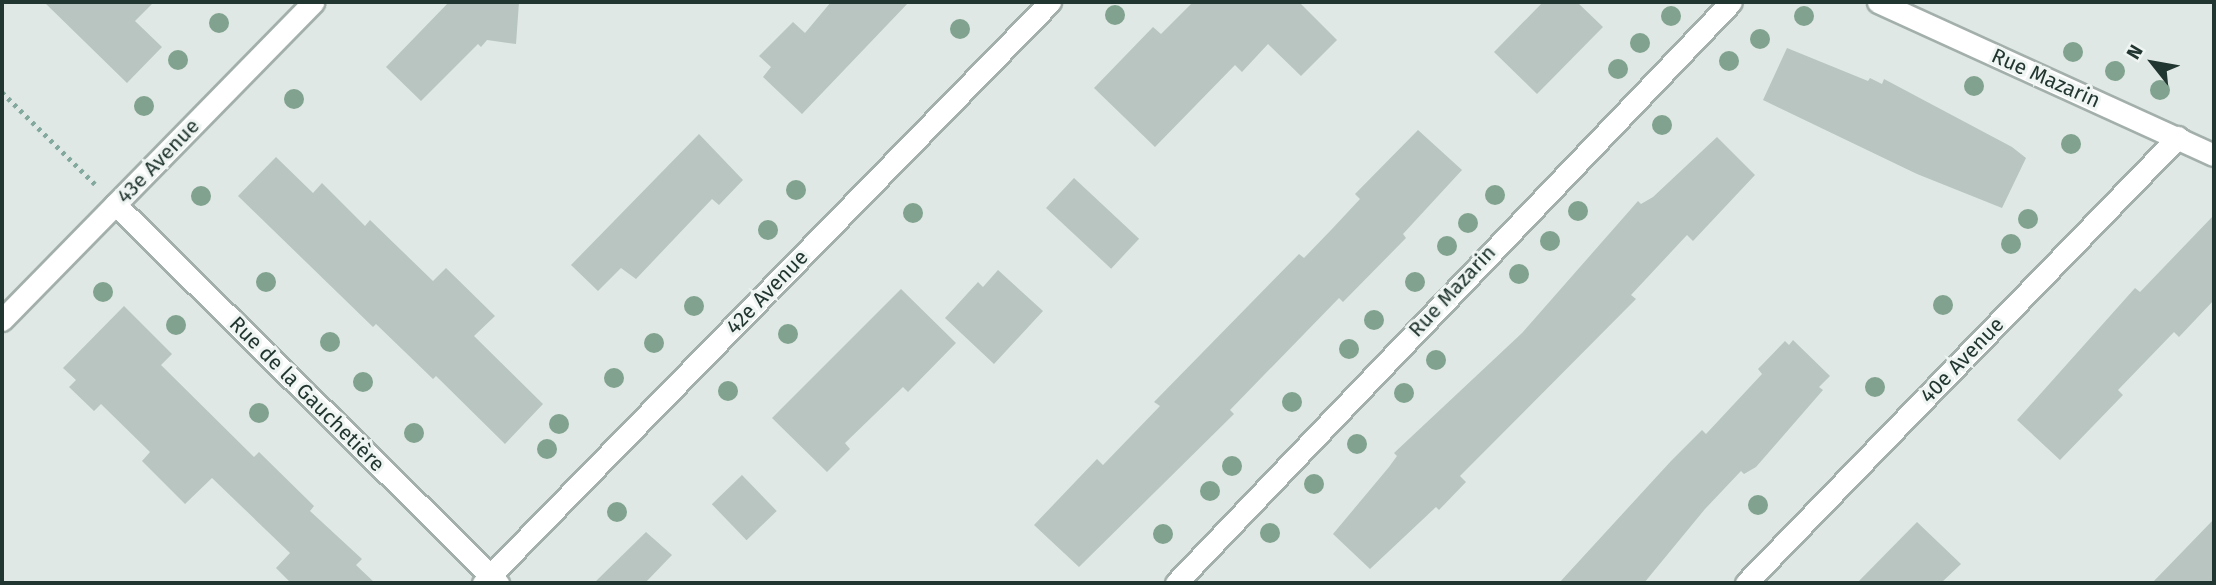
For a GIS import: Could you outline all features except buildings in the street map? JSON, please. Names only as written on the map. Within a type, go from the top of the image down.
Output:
[{"type":"street","name":"43e Avenue","points":[[2,320],[313,2]]},
{"type":"street","name":"42e Avenue","points":[[491,581],[1050,2]]},
{"type":"street","name":"Rue Mazarin","points":[[1176,583],[1731,2]]},
{"type":"street","name":"Rue Mazarin","points":[[1878,2],[2214,155]]},
{"type":"street","name":"40e Avenue","points":[[1746,583],[2178,137]]},
{"type":"street","name":"Rue de la Gauchetière","points":[[115,204],[491,581]]},
{"type":"path","points":[[2,92],[115,204]]}]
